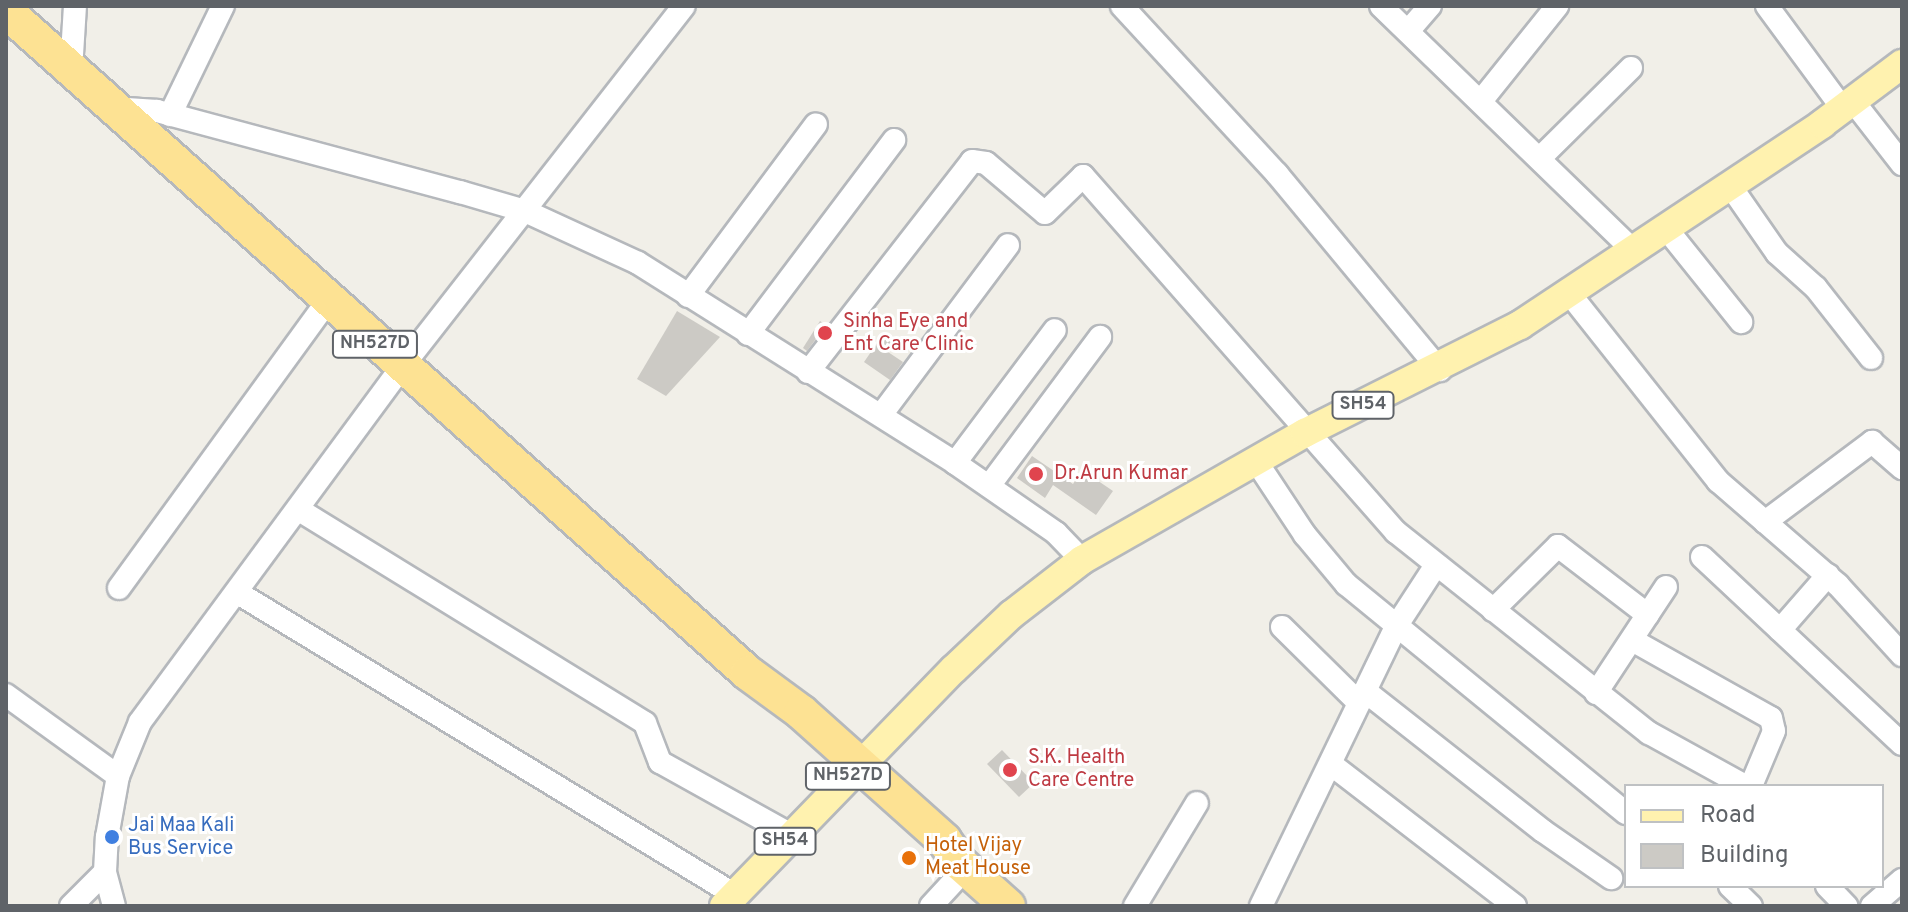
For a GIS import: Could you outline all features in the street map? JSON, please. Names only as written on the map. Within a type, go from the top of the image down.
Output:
[{"type":"highway","name":"NH527D","points":[[6,11],[401,368],[748,673],[773,687],[853,770],[944,840],[964,866],[1008,906]]},
{"type":"main road","name":"SH54","points":[[730,900],[853,770],[1011,615],[1082,560],[1305,433],[1440,370],[1569,293],[1848,105],[1902,64]]},
{"type":"street","points":[[71,71],[75,6]]},
{"type":"street","points":[[170,115],[223,6]]},
{"type":"street","points":[[114,906],[105,872],[118,776],[140,722],[401,368],[684,6]]},
{"type":"street","points":[[1122,6],[1296,197],[1440,370]]},
{"type":"street","points":[[1381,6],[1632,249]]},
{"type":"street","points":[[1409,30],[1430,6]]},
{"type":"street","points":[[1481,101],[1557,6]]},
{"type":"street","points":[[1767,6],[1848,105],[1902,164]]},
{"type":"street","points":[[1540,158],[1631,68]]},
{"type":"street","points":[[110,108],[170,115],[525,211],[638,263],[955,463],[1056,533],[1082,560]]},
{"type":"street","points":[[688,296],[816,124]]},
{"type":"street","points":[[748,334],[894,140]]},
{"type":"street","points":[[808,372],[972,161],[986,163],[1045,213],[1083,176],[1366,502],[1436,565],[1596,693],[1674,749],[1744,784]]},
{"type":"street","points":[[1729,184],[1777,253],[1816,288],[1871,358]]},
{"type":"street","points":[[1665,227],[1741,322]]},
{"type":"street","points":[[881,415],[1008,245]]},
{"type":"street","points":[[1569,293],[1718,481],[1828,575],[1902,655]]},
{"type":"street","points":[[119,588],[327,302]]},
{"type":"street","points":[[955,463],[1055,330]]},
{"type":"street","points":[[989,486],[1100,337]]},
{"type":"street","points":[[1765,522],[1869,443],[1879,443],[1902,468]]},
{"type":"street","points":[[1256,461],[1322,559],[1397,625],[1624,811]]},
{"type":"street","points":[[299,510],[645,723],[660,762],[791,835]]},
{"type":"street","points":[[1493,610],[1558,546],[1648,615]]},
{"type":"street","points":[[1702,557],[1902,744]]},
{"type":"street","points":[[1261,906],[1332,765],[1397,625],[1436,565]]},
{"type":"street","points":[[1780,630],[1828,575]]},
{"type":"street","points":[[1596,693],[1666,587]]},
{"type":"street","points":[[238,593],[730,900]]},
{"type":"street","points":[[1282,627],[1362,697],[1611,878]]},
{"type":"street","points":[[1632,640],[1771,718],[1774,731],[1749,784]]},
{"type":"street","points":[[6,695],[118,776]]},
{"type":"street","points":[[1332,765],[1515,906]]},
{"type":"street","points":[[1135,906],[1197,803]]},
{"type":"street","points":[[931,906],[964,866]]},
{"type":"street","points":[[71,906],[105,872]]},
{"type":"street","points":[[1872,906],[1902,880]]},
{"type":"street","points":[[1732,888],[1751,906]]},
{"type":"street","points":[[1829,888],[1846,906]]},
{"type":"building","points":[[677,311],[720,337],[666,396],[637,379]]},
{"type":"building","points":[[820,321],[826,325],[807,351],[803,348]]},
{"type":"building","points":[[884,333],[896,341],[888,352],[903,362],[890,380],[864,362]]},
{"type":"building","points":[[1032,456],[1073,484],[1082,470],[1113,491],[1096,515],[1053,485],[1045,498],[1017,478]]},
{"type":"building","points":[[1002,750],[1034,783],[1019,797],[987,764]]},
{"type":"place","name":"Sinha Eye and Ent Care Clinic","points":[[825,333]]},
{"type":"place","name":"Dr.Arun Kumar","points":[[1036,474]]},
{"type":"place","name":"S.K. Health Care Centre","points":[[1010,770]]},
{"type":"place","name":"Jai Maa Kali Bus Service","points":[[112,837]]},
{"type":"place","name":"Hotel Vijay Meat House","points":[[909,858]]}]
